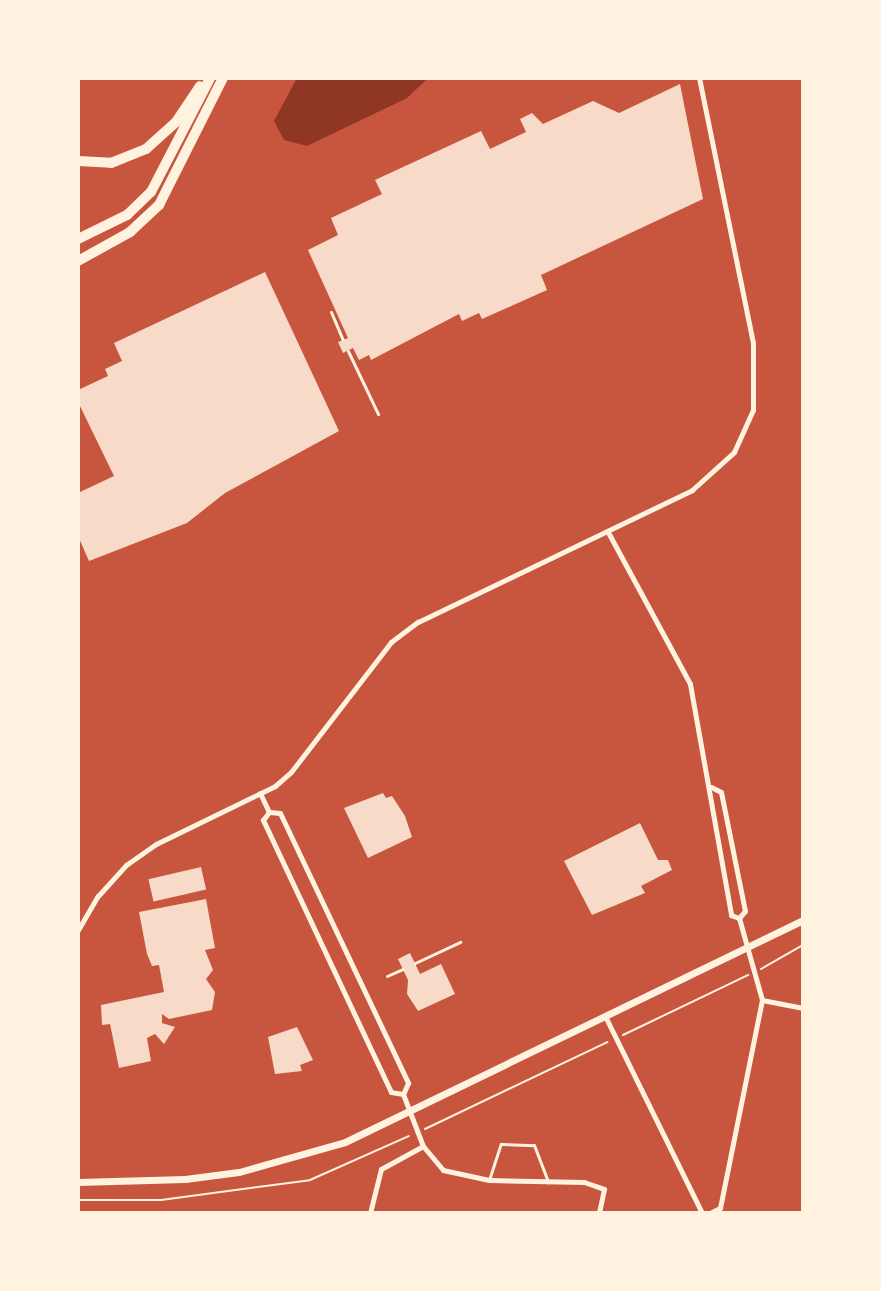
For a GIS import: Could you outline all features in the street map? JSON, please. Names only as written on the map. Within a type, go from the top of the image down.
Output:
[{"type":"highway","points":[[78,161],[111,163],[146,149],[176,122],[208,78]]},
{"type":"highway","points":[[78,239],[128,215],[151,192],[208,78]]},
{"type":"highway","points":[[78,261],[130,232],[159,205],[224,78]]},
{"type":"highway","points":[[78,252],[101,247]]},
{"type":"street","points":[[78,930],[98,896],[126,865],[156,844],[260,793],[312,750],[366,672],[391,642],[420,620],[609,534],[709,479],[734,453],[753,410],[753,343],[699,78]]},
{"type":"street","points":[[609,534],[685,670],[711,787],[707,797],[730,915],[739,918]]},
{"type":"street","points":[[710,1213],[720,1208],[762,1000],[744,950],[739,918],[745,911],[721,792],[711,787]]},
{"type":"street","points":[[260,793],[269,812]]},
{"type":"street","points":[[269,812],[280,813],[408,1083],[403,1094],[423,1146],[443,1170],[489,1180],[584,1182],[604,1190],[599,1213]]},
{"type":"street","points":[[269,812],[263,820],[391,1094],[403,1094]]},
{"type":"street","points":[[78,1182],[185,1179],[239,1172],[345,1142],[411,1114],[803,920]]},
{"type":"street","points":[[762,1000],[803,1008]]},
{"type":"street","points":[[606,1018],[702,1213]]},
{"type":"street","points":[[370,1213],[381,1169],[423,1146]]},
{"type":"lane","points":[[332,312],[343,340]]},
{"type":"lane","points":[[348,351],[378,414]]},
{"type":"lane","points":[[415,963],[460,942]]},
{"type":"lane","points":[[387,976],[403,969]]},
{"type":"lane","points":[[489,1180],[501,1144],[534,1145],[548,1182]]},
{"type":"path","points":[[78,1200],[160,1200],[310,1180],[418,1132],[752,973],[803,945]]},
{"type":"shaded area","points":[[297,78],[428,78],[407,98],[307,146],[284,140],[274,121]]},
{"type":"building","points":[[680,84],[703,199],[541,275],[547,290],[482,319],[479,313],[462,321],[459,314],[371,360],[369,355],[359,360],[353,348],[343,353],[338,342],[348,338],[308,250],[338,235],[331,218],[382,194],[375,180],[481,131],[490,149],[526,132],[520,119],[532,113],[543,124],[593,101],[619,113]]},
{"type":"building","points":[[265,272],[339,431],[225,493],[187,523],[89,561],[78,536],[78,493],[114,476],[78,402],[78,390],[108,376],[105,369],[122,361],[114,343]]},
{"type":"building","points":[[383,793],[386,798],[392,796],[405,816],[412,837],[368,858],[344,808]]},
{"type":"building","points":[[640,823],[658,860],[668,860],[672,870],[641,886],[645,893],[592,915],[564,861]]},
{"type":"building","points":[[201,867],[206,889],[154,902],[148,879]]},
{"type":"building","points":[[206,899],[215,948],[205,950],[213,970],[206,979],[215,992],[212,1010],[169,1019],[162,1014],[162,1023],[175,1027],[164,1044],[155,1034],[147,1038],[151,1061],[119,1068],[110,1024],[102,1025],[101,1005],[164,992],[159,965],[152,966],[147,954],[139,912]]},
{"type":"building","points":[[410,953],[420,974],[441,964],[455,994],[418,1011],[407,994],[408,980],[398,959]]},
{"type":"building","points":[[297,1027],[313,1060],[300,1065],[302,1071],[275,1074],[268,1037]]}]
